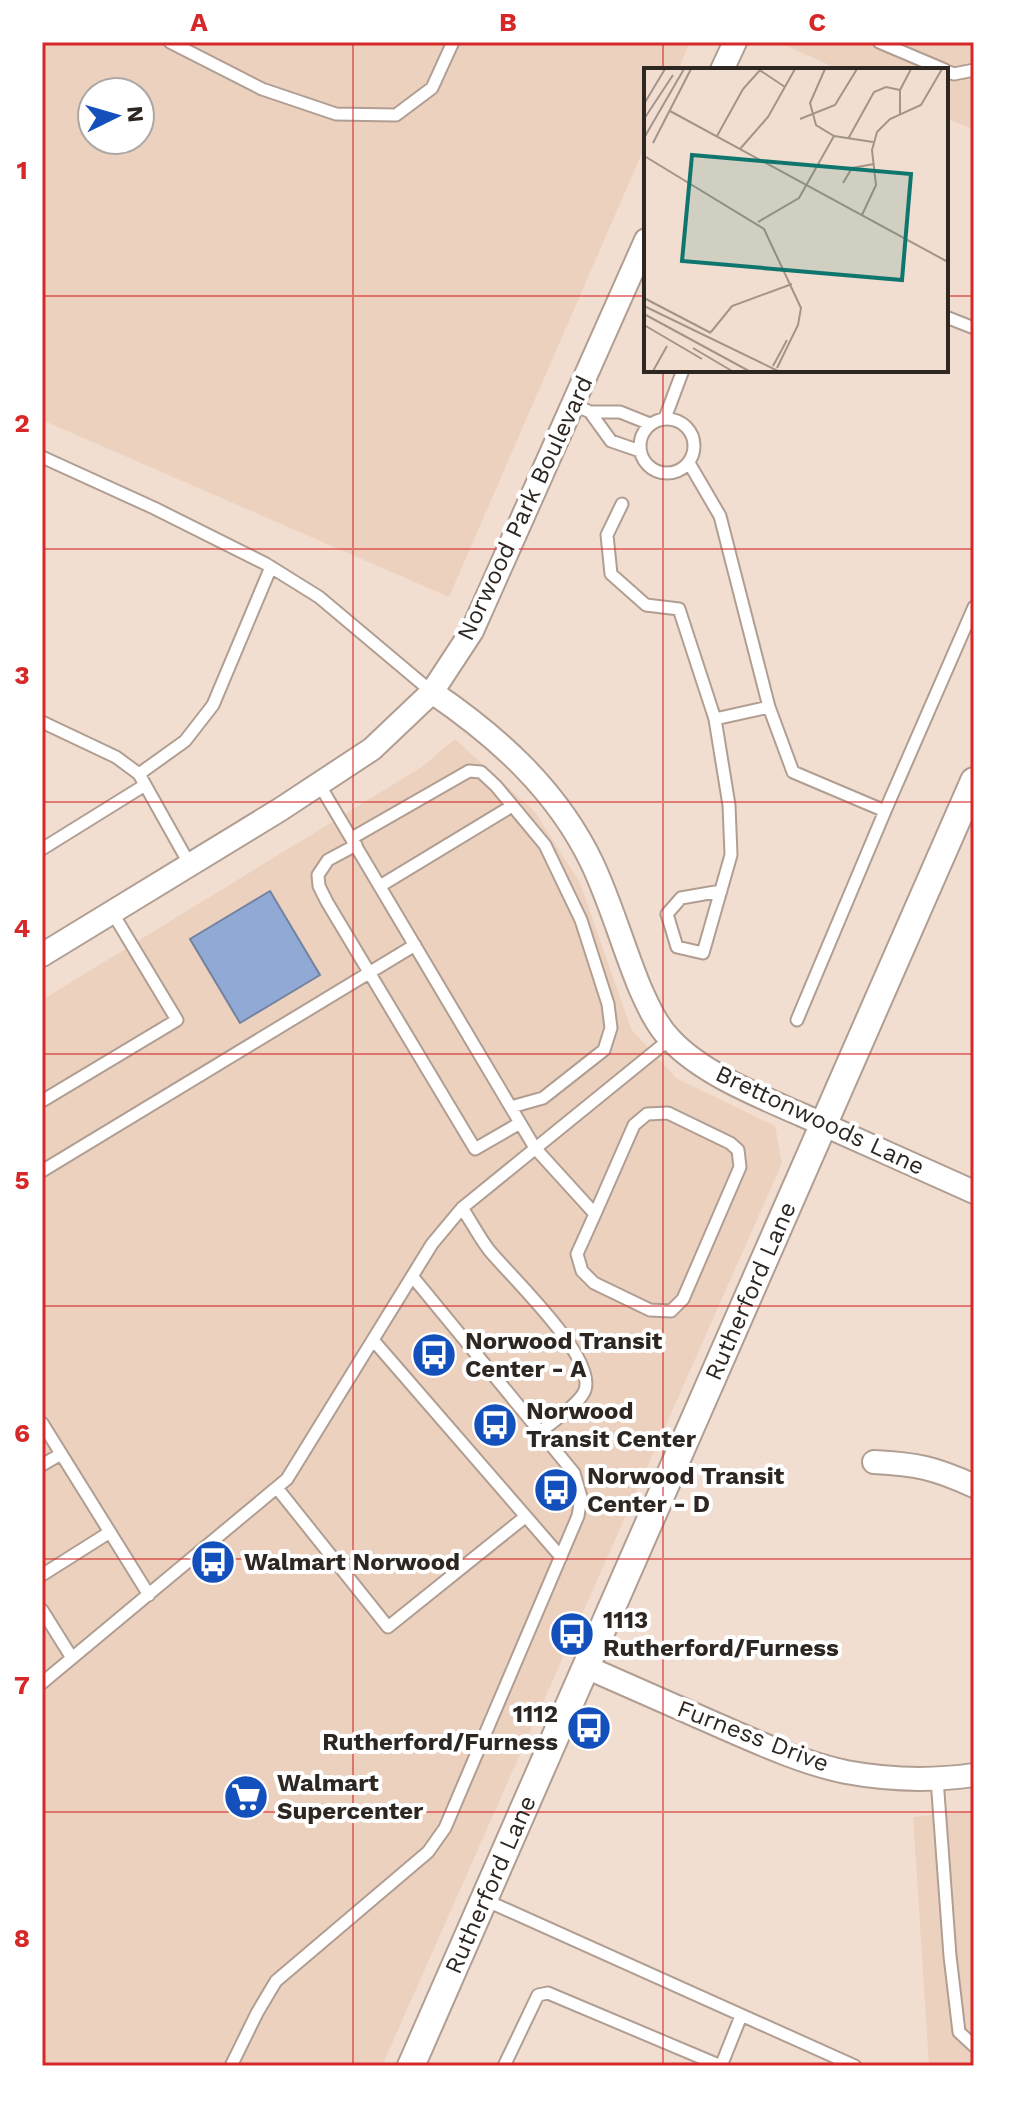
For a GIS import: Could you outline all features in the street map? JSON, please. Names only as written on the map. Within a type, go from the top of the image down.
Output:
[{"type":"street","points":[[723,68],[735,42]]},
{"type":"street","name":"Norwood Park Boulevard","points":[[42,955],[372,749],[432,692],[472,631],[582,408],[644,245]]},
{"type":"street","name":"Brettonwoods Lane","points":[[432,692],[513,755],[563,812],[592,864],[649,1009],[670,1039],[692,1058],[737,1086],[974,1192]]},
{"type":"street","name":"Rutherford Lane","points":[[411,2066],[974,781]]},
{"type":"street","points":[[874,1462],[929,1467],[974,1486]]},
{"type":"street","name":"Furness Drive","points":[[586,1667],[755,1742],[808,1762],[884,1777],[937,1779],[974,1775]]},
{"type":"lane","points":[[170,42],[262,89],[336,114],[396,115],[432,88],[453,42]]},
{"type":"lane","points":[[879,42],[940,68]]},
{"type":"lane","points":[[948,71],[954,74],[974,70]]},
{"type":"lane","points":[[948,318],[974,328]]},
{"type":"lane","points":[[665,418],[682,372]]},
{"type":"lane","points":[[582,408],[620,412],[650,424]]},
{"type":"lane","points":[[582,408],[611,441],[640,451],[649,466],[657,471],[674,473],[689,463],[695,447],[694,438],[683,423],[665,418],[650,424],[643,434],[640,451]]},
{"type":"lane","points":[[42,457],[154,508],[271,567],[319,597],[432,692]]},
{"type":"lane","points":[[689,463],[720,516],[769,707],[793,772],[885,811]]},
{"type":"lane","points":[[622,504],[607,535],[611,574],[646,605],[679,609],[715,719],[729,805],[731,855],[721,891],[703,953],[677,947],[667,914],[681,898],[721,891]]},
{"type":"lane","points":[[42,849],[142,779],[185,741],[213,705],[271,567]]},
{"type":"lane","points":[[797,1020],[974,607]]},
{"type":"lane","points":[[715,719],[769,707]]},
{"type":"lane","points":[[42,722],[116,757],[142,779],[190,865]]},
{"type":"lane","points":[[511,1107],[543,1098],[604,1050],[611,1028],[608,1004],[581,920],[545,845],[496,786],[481,772],[469,771],[328,860],[318,875],[319,886],[475,1149],[520,1123]]},
{"type":"lane","points":[[319,784],[535,1148],[595,1214]]},
{"type":"lane","points":[[380,886],[512,806]]},
{"type":"lane","points":[[42,1101],[177,1020],[112,912]]},
{"type":"lane","points":[[42,1171],[415,945]]},
{"type":"lane","points":[[42,1683],[287,1479],[432,1244],[462,1208],[670,1039]]},
{"type":"lane","points":[[668,1113],[730,1143],[738,1150],[740,1167],[683,1299],[671,1311],[650,1310],[594,1283],[582,1271],[577,1254],[595,1214],[634,1125],[647,1114],[668,1113]]},
{"type":"lane","points":[[462,1208],[487,1247],[553,1321],[578,1356],[586,1374],[586,1387],[581,1398],[540,1432]]},
{"type":"lane","points":[[231,2066],[276,1981],[428,1852],[445,1828],[578,1516],[581,1497],[574,1473],[412,1276]]},
{"type":"lane","points":[[373,1340],[561,1557]]},
{"type":"lane","points":[[42,1423],[149,1595]]},
{"type":"lane","points":[[42,1465],[61,1454]]},
{"type":"lane","points":[[277,1488],[388,1627],[525,1517]]},
{"type":"lane","points":[[42,1575],[110,1532]]},
{"type":"lane","points":[[42,1610],[72,1658]]},
{"type":"lane","points":[[937,1779],[959,2032],[974,2046]]},
{"type":"lane","points":[[484,1900],[855,2066]]},
{"type":"lane","points":[[504,2066],[538,1995],[548,1993],[721,2066],[741,2016]]},
{"type":"shaded area","points":[[42,42],[690,42],[679,68],[644,68],[644,149],[449,597],[42,420]]},
{"type":"shaded area","points":[[974,42],[974,130],[948,119],[948,68],[836,68],[780,43]]},
{"type":"shaded area","points":[[455,739],[535,812],[580,883],[631,1029],[676,1078],[775,1126],[782,1163],[382,2066],[42,2066],[42,1000],[423,766]]},
{"type":"shaded area","points":[[974,1810],[974,2066],[929,2066],[913,1817]]},
{"type":"water","points":[[270,891],[320,975],[240,1023],[190,939]]},
{"type":"place","name":"Norwood Transit Center - A","points":[[434,1355]]},
{"type":"place","name":"Norwood Transit Center","points":[[495,1425]]},
{"type":"place","name":"Norwood Transit Center - D","points":[[556,1490]]},
{"type":"place","name":"Walmart Norwood","points":[[213,1562]]},
{"type":"place","name":"1113 Rutherford/Furness","points":[[572,1634]]},
{"type":"place","name":"1112 Rutherford/Furness","points":[[589,1728]]},
{"type":"place","name":"Walmart Supercenter","points":[[246,1797]]}]
